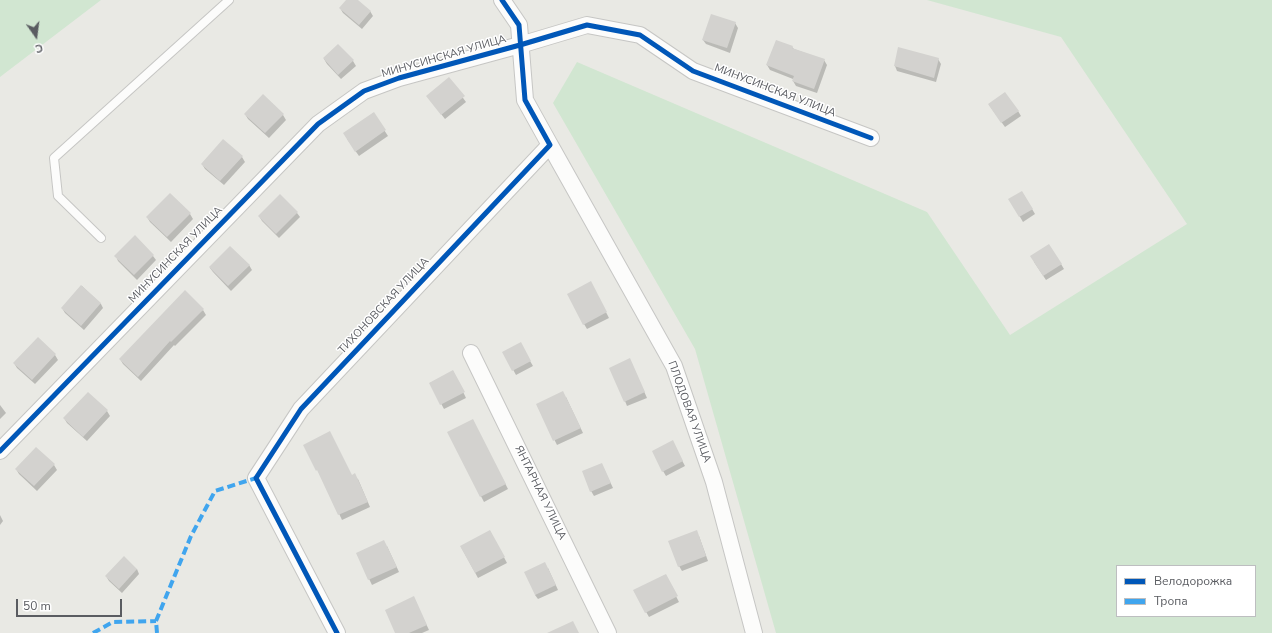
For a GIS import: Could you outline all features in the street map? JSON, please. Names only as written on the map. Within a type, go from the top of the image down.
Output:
[{"type":"street","points":[[502,0],[519,25],[525,100],[550,145]]},
{"type":"street","name":"МИНУСИНСКАЯ УЛИЦА","points":[[0,450],[318,124],[364,91],[399,78],[587,25],[640,35],[693,71],[871,138]]},
{"type":"street","name":"ТИХОНОВСКАЯ УЛИЦА","points":[[337,633],[256,478],[301,409],[550,145]]},
{"type":"street","name":"ПЛОДОВАЯ УЛИЦА","points":[[550,145],[674,366],[714,482],[754,633]]},
{"type":"street","name":"ЯНТАРНАЯ УЛИЦА","points":[[471,353],[608,633]]},
{"type":"lane","points":[[101,238],[58,196],[54,158],[229,0]]},
{"type":"green space","points":[[0,0],[101,0],[0,77]]},
{"type":"green space","points":[[927,0],[1272,0],[1272,633],[776,633],[695,349],[553,103],[577,62],[927,212],[1010,335],[1187,224],[1061,37]]},
{"type":"building","points":[[346,0],[358,0],[371,11],[359,25],[339,8]]},
{"type":"building","points":[[711,14],[736,22],[727,48],[702,40]]},
{"type":"building","points":[[776,40],[793,46],[792,48],[825,59],[814,89],[792,81],[794,76],[766,65]]},
{"type":"building","points":[[338,44],[354,60],[338,75],[323,58]]},
{"type":"building","points":[[898,47],[939,58],[934,78],[894,66]]},
{"type":"building","points":[[449,77],[465,96],[441,115],[426,96]]},
{"type":"building","points":[[1005,92],[1019,111],[1001,123],[988,104]]},
{"type":"building","points":[[263,94],[284,114],[265,133],[244,114]]},
{"type":"building","points":[[374,112],[386,130],[355,152],[343,133]]},
{"type":"building","points":[[223,139],[243,156],[220,181],[201,164]]},
{"type":"building","points":[[1022,191],[1033,209],[1019,217],[1008,199]]},
{"type":"building","points":[[170,193],[191,213],[167,237],[146,217]]},
{"type":"building","points":[[280,194],[298,212],[276,234],[258,216]]},
{"type":"building","points":[[135,235],[154,255],[134,275],[114,256]]},
{"type":"building","points":[[1049,244],[1062,264],[1043,276],[1030,256]]},
{"type":"building","points":[[230,246],[250,265],[228,286],[209,267]]},
{"type":"building","points":[[591,281],[607,312],[583,325],[567,294]]},
{"type":"building","points":[[81,285],[101,303],[81,326],[61,308]]},
{"type":"building","points":[[185,290],[204,309],[171,342],[170,341],[138,377],[119,359]]},
{"type":"building","points":[[38,337],[56,354],[32,380],[13,363]]},
{"type":"building","points":[[521,342],[531,361],[512,371],[502,352]]},
{"type":"building","points":[[630,358],[645,392],[624,402],[609,368]]},
{"type":"building","points":[[453,370],[465,392],[440,405],[429,383]]},
{"type":"building","points":[[563,391],[581,428],[553,441],[536,404]]},
{"type":"building","points":[[88,392],[108,410],[83,437],[63,418]]},
{"type":"building","points":[[473,419],[506,484],[480,497],[447,432]]},
{"type":"building","points":[[330,431],[352,475],[355,473],[368,502],[338,515],[317,470],[316,471],[303,445]]},
{"type":"building","points":[[673,440],[683,461],[662,472],[652,451]]},
{"type":"building","points":[[36,447],[55,464],[34,486],[15,469]]},
{"type":"building","points":[[602,463],[611,483],[590,492],[582,471]]},
{"type":"building","points":[[490,530],[505,557],[475,573],[460,546]]},
{"type":"building","points":[[697,530],[706,556],[678,567],[668,541]]},
{"type":"building","points":[[384,540],[397,567],[368,580],[356,553]]},
{"type":"building","points":[[124,556],[137,569],[119,589],[105,576]]},
{"type":"building","points":[[545,562],[556,585],[535,595],[524,572]]},
{"type":"building","points":[[666,574],[678,596],[645,613],[633,590]]},
{"type":"building","points":[[414,596],[427,625],[409,633],[395,633],[385,610]]},
{"type":"building","points":[[573,621],[579,633],[547,633]]},
{"type":"marked path","points":[[157,633],[156,621],[191,536],[215,491],[256,478]]},
{"type":"marked path","points":[[93,633],[113,622],[156,621]]},
{"type":"cycle path","points":[[337,633],[256,478],[301,409],[550,145],[525,100],[519,25],[502,0]]},
{"type":"cycle path","points":[[0,451],[318,124],[364,91],[399,78],[587,25],[640,35],[693,71],[871,138]]}]
